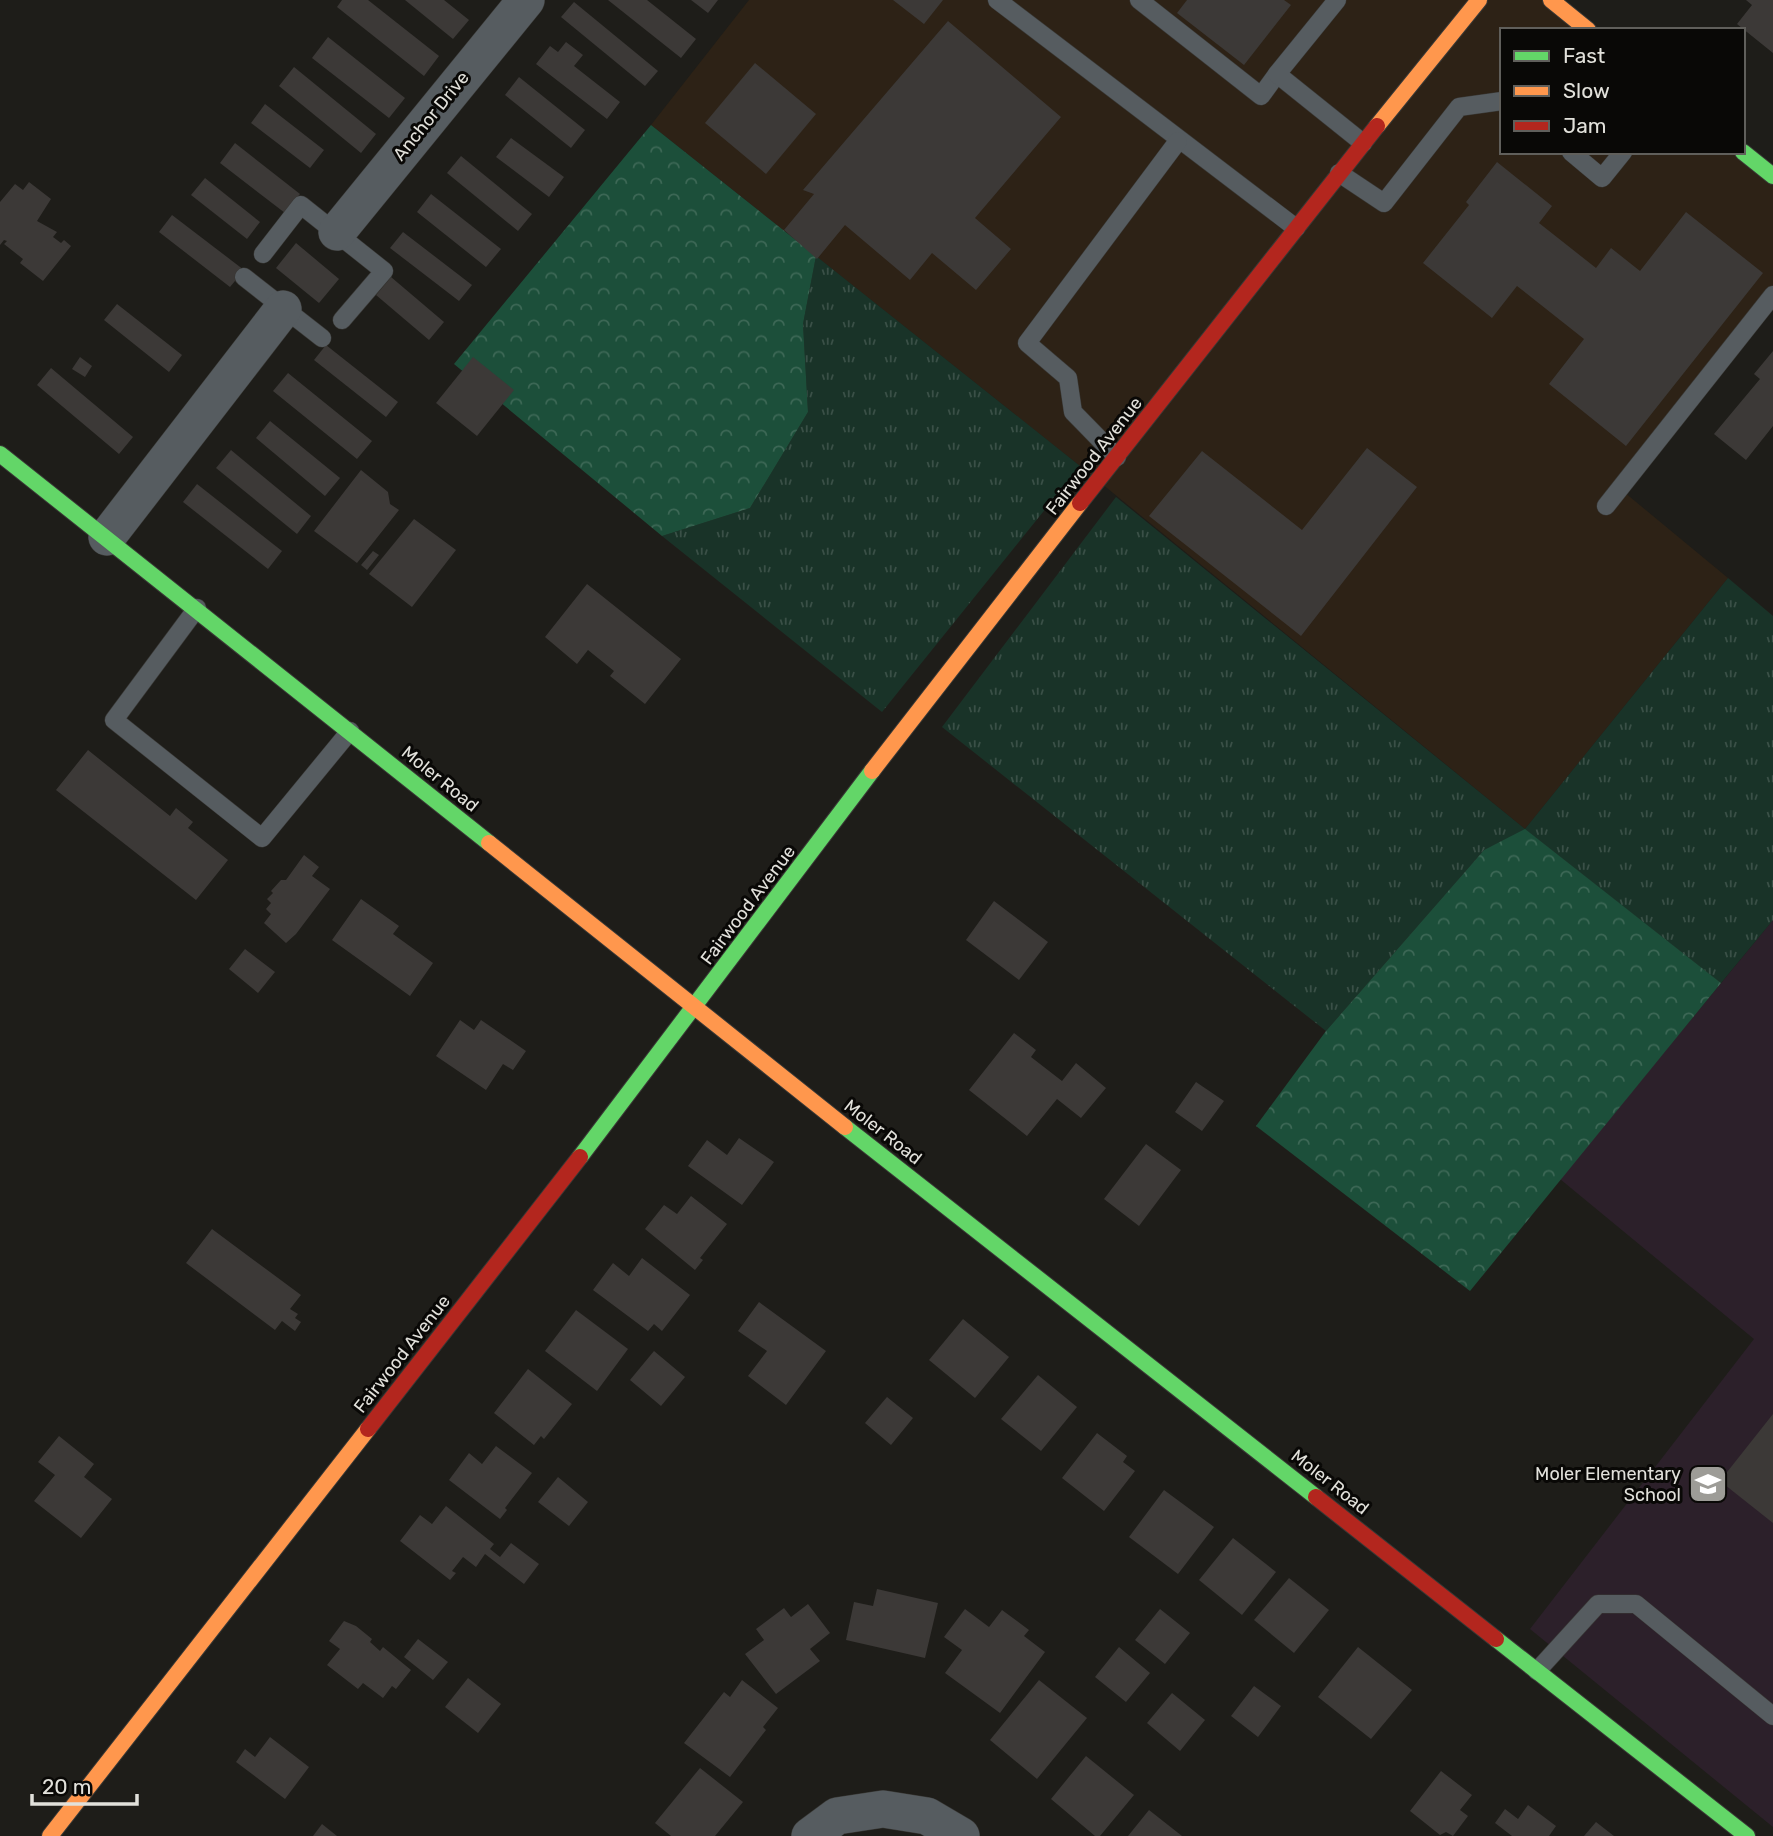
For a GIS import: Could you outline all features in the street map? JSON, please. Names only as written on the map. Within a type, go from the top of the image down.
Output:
[{"type":"street","name":"Anchor Drive","points":[[337,232],[526,0]]},
{"type":"street","name":"Fairwood Avenue","points":[[50,1836],[695,1009],[900,733],[1339,173],[1479,0]]},
{"type":"street","points":[[1551,0],[1586,28]]},
{"type":"street","points":[[1745,154],[1773,176]]},
{"type":"street","points":[[107,537],[283,309]]},
{"type":"street","name":"Moler Road","points":[[0,454],[197,608],[695,1009],[1747,1836]]},
{"type":"street","points":[[810,1836],[837,1816],[883,1809],[927,1816],[961,1836]]},
{"type":"lane","points":[[997,0],[1178,141],[1296,228]]},
{"type":"lane","points":[[1139,0],[1261,96],[1337,0]]},
{"type":"lane","points":[[1278,74],[1363,143]]},
{"type":"lane","points":[[1339,173],[1384,203],[1459,107],[1500,101]]},
{"type":"lane","points":[[1118,457],[1073,412],[1068,378],[1027,343],[1178,141]]},
{"type":"lane","points":[[1573,154],[1602,178],[1621,154]]},
{"type":"lane","points":[[263,254],[301,205],[384,271],[342,320]]},
{"type":"lane","points":[[244,277],[322,338]]},
{"type":"lane","points":[[1606,506],[1773,295]]},
{"type":"lane","points":[[197,608],[114,720],[262,838],[350,731]]},
{"type":"lane","points":[[1537,1671],[1598,1604],[1636,1604],[1773,1716]]},
{"type":"shaded area","points":[[749,0],[1551,0],[1586,28],[1500,28],[1500,154],[1741,154],[1773,180],[1773,303],[1624,492],[1728,578],[1525,829],[1080,466],[651,125]]},
{"type":"shaded area","name":"Moler Elementary School","points":[[1773,920],[1773,1827],[1530,1629],[1754,1339],[1560,1179]]},
{"type":"green space","points":[[651,125],[816,256],[803,324],[808,412],[750,508],[662,536],[454,364]]},
{"type":"green space","points":[[816,256],[1080,466],[882,712],[662,536],[750,508],[808,412],[803,324]]},
{"type":"green space","points":[[1116,497],[1525,829],[1728,578],[1773,616],[1773,920],[1721,983],[1525,830],[1484,850],[1326,1031],[942,727]]},
{"type":"green space","points":[[1525,829],[1721,983],[1470,1291],[1256,1126],[1326,1031],[1484,850]]},
{"type":"building","points":[[342,0],[368,0],[439,56],[424,76],[337,7]]},
{"type":"building","points":[[405,0],[444,0],[469,20],[453,39]]},
{"type":"building","points":[[608,0],[647,0],[696,39],[681,58]]},
{"type":"building","points":[[691,0],[718,0],[708,13]]},
{"type":"building","points":[[893,0],[943,0],[924,24]]},
{"type":"building","points":[[1187,0],[1284,0],[1291,5],[1244,65],[1177,13]]},
{"type":"building","points":[[1746,0],[1773,0],[1773,53],[1737,24],[1752,5]]},
{"type":"building","points":[[574,2],[658,71],[645,86],[561,17]]},
{"type":"building","points":[[948,21],[1061,117],[975,218],[1011,249],[976,290],[932,253],[910,280],[845,225],[817,259],[784,230],[814,194],[803,190]]},
{"type":"building","points":[[328,37],[405,98],[389,118],[312,58]]},
{"type":"building","points":[[566,42],[583,55],[574,66],[620,102],[607,119],[536,64],[550,46],[558,52]]},
{"type":"building","points":[[755,63],[816,114],[766,174],[705,123]]},
{"type":"building","points":[[294,67],[376,134],[361,153],[279,86]]},
{"type":"building","points":[[519,77],[585,130],[571,148],[505,95]]},
{"type":"building","points":[[265,104],[324,150],[310,168],[251,123]]},
{"type":"building","points":[[511,138],[564,177],[549,197],[496,157]]},
{"type":"building","points":[[235,143],[300,194],[285,213],[220,163]]},
{"type":"building","points":[[461,156],[532,214],[518,231],[447,173]]},
{"type":"building","points":[[1497,162],[1552,206],[1539,223],[1596,268],[1611,248],[1640,271],[1686,212],[1763,273],[1626,446],[1549,384],[1584,339],[1517,286],[1492,318],[1423,263],[1469,205],[1466,202]]},
{"type":"building","points":[[205,178],[260,222],[247,239],[191,195]]},
{"type":"building","points":[[29,182],[51,199],[37,221],[57,232],[53,237],[61,243],[64,240],[71,246],[43,281],[20,263],[23,259],[4,244],[7,241],[4,240],[0,245],[0,202],[15,184],[23,190]]},
{"type":"building","points":[[431,194],[501,249],[486,267],[417,212]]},
{"type":"building","points":[[172,215],[244,270],[230,287],[159,232]]},
{"type":"building","points":[[403,232],[472,285],[459,301],[390,248]]},
{"type":"building","points":[[296,243],[339,279],[319,303],[276,268]]},
{"type":"building","points":[[391,277],[444,322],[429,340],[376,295]]},
{"type":"building","points":[[117,304],[182,355],[169,372],[104,320]]},
{"type":"building","points":[[326,345],[398,402],[386,417],[314,360]]},
{"type":"building","points":[[1773,351],[1773,426],[1746,460],[1714,434],[1760,379],[1754,374]]},
{"type":"building","points":[[80,357],[92,366],[85,377],[72,369]]},
{"type":"building","points":[[473,357],[514,390],[477,436],[436,403]]},
{"type":"building","points":[[51,368],[133,437],[119,454],[37,385]]},
{"type":"building","points":[[288,373],[372,441],[357,459],[273,391]]},
{"type":"building","points":[[270,421],[340,478],[325,496],[256,438]]},
{"type":"building","points":[[1367,448],[1417,487],[1301,636],[1149,516],[1202,451],[1302,530]]},
{"type":"building","points":[[231,450],[311,516],[297,534],[216,468]]},
{"type":"building","points":[[361,470],[388,492],[390,504],[399,510],[357,563],[314,531]]},
{"type":"building","points":[[197,484],[282,551],[268,569],[183,502]]},
{"type":"building","points":[[414,519],[456,550],[412,607],[369,574]]},
{"type":"building","points":[[373,551],[379,555],[367,570],[361,565]]},
{"type":"building","points":[[587,584],[681,659],[645,704],[610,676],[614,671],[588,650],[577,664],[545,637]]},
{"type":"building","points":[[88,750],[170,816],[176,808],[193,822],[188,828],[228,860],[196,900],[56,790]]},
{"type":"building","points":[[304,855],[319,867],[312,876],[330,889],[286,943],[264,923],[271,914],[266,909],[271,903],[267,899],[281,880],[286,880]]},
{"type":"building","points":[[361,899],[399,926],[393,934],[433,963],[410,996],[332,940]]},
{"type":"building","points":[[994,901],[1048,942],[1019,980],[966,940]]},
{"type":"building","points":[[245,949],[275,972],[258,993],[229,969]]},
{"type":"building","points":[[460,1020],[474,1030],[481,1020],[526,1051],[513,1070],[503,1064],[486,1090],[436,1056]]},
{"type":"building","points":[[1014,1033],[1036,1050],[1031,1057],[1062,1081],[1076,1063],[1106,1088],[1081,1118],[1057,1099],[1027,1136],[969,1090]]},
{"type":"building","points":[[1196,1082],[1224,1101],[1202,1131],[1175,1112]]},
{"type":"building","points":[[739,1138],[774,1162],[742,1205],[688,1166],[707,1140],[727,1155]]},
{"type":"building","points":[[1146,1144],[1181,1170],[1139,1226],[1104,1199]]},
{"type":"building","points":[[691,1196],[727,1224],[700,1258],[703,1260],[695,1270],[645,1229],[664,1205],[677,1214]]},
{"type":"building","points":[[212,1229],[301,1295],[290,1309],[298,1314],[295,1318],[301,1322],[295,1331],[282,1321],[275,1330],[186,1263]]},
{"type":"building","points":[[642,1258],[690,1295],[662,1331],[654,1324],[648,1331],[593,1290],[613,1263],[629,1276]]},
{"type":"building","points":[[759,1302],[826,1351],[786,1405],[748,1376],[767,1351],[738,1331]]},
{"type":"building","points":[[576,1310],[628,1349],[597,1391],[545,1351]]},
{"type":"building","points":[[963,1319],[1009,1357],[975,1398],[929,1360]]},
{"type":"building","points":[[654,1351],[685,1377],[661,1406],[630,1380]]},
{"type":"building","points":[[528,1369],[572,1404],[544,1439],[541,1436],[534,1445],[494,1413]]},
{"type":"building","points":[[1038,1375],[1077,1407],[1041,1451],[1001,1419]]},
{"type":"building","points":[[887,1397],[913,1418],[891,1445],[865,1423]]},
{"type":"building","points":[[1773,1414],[1773,1523],[1720,1481]]},
{"type":"building","points":[[1097,1433],[1127,1456],[1123,1462],[1135,1471],[1104,1511],[1062,1478]]},
{"type":"building","points":[[59,1436],[94,1464],[84,1477],[112,1499],[81,1538],[34,1501],[55,1475],[38,1462]]},
{"type":"building","points":[[496,1446],[532,1473],[505,1508],[507,1510],[500,1519],[449,1480],[469,1453],[482,1464]]},
{"type":"building","points":[[558,1477],[588,1502],[569,1526],[538,1502]]},
{"type":"building","points":[[1164,1490],[1214,1527],[1178,1574],[1129,1537]]},
{"type":"building","points":[[446,1506],[494,1544],[490,1549],[500,1557],[511,1543],[539,1564],[524,1584],[485,1554],[476,1567],[463,1557],[452,1571],[456,1573],[450,1580],[400,1541],[420,1515],[432,1524]]},
{"type":"building","points":[[1233,1538],[1276,1572],[1242,1615],[1199,1580]]},
{"type":"building","points":[[1289,1578],[1329,1610],[1294,1653],[1254,1620]]},
{"type":"building","points":[[877,1589],[938,1603],[925,1658],[846,1640],[854,1602],[873,1606]]},
{"type":"building","points":[[808,1604],[830,1633],[810,1649],[820,1661],[776,1694],[745,1654],[764,1640],[756,1629],[784,1608],[791,1617]]},
{"type":"building","points":[[965,1609],[989,1627],[1002,1610],[1029,1630],[1024,1636],[1045,1652],[1000,1713],[945,1673],[962,1650],[944,1637]]},
{"type":"building","points":[[1160,1609],[1190,1633],[1165,1664],[1135,1640]]},
{"type":"building","points":[[344,1621],[356,1626],[372,1639],[370,1642],[380,1651],[383,1647],[411,1670],[396,1689],[392,1686],[383,1698],[363,1683],[358,1689],[327,1665],[340,1649],[329,1641]]},
{"type":"building","points":[[418,1639],[448,1662],[433,1680],[404,1657]]},
{"type":"building","points":[[1119,1647],[1150,1673],[1126,1702],[1095,1677]]},
{"type":"building","points":[[1358,1647],[1412,1690],[1371,1739],[1318,1697]]},
{"type":"building","points":[[468,1678],[501,1704],[478,1733],[445,1707]]},
{"type":"building","points":[[742,1680],[778,1708],[763,1727],[766,1730],[730,1777],[684,1743],[724,1692],[730,1697]]},
{"type":"building","points":[[1039,1680],[1087,1718],[1037,1779],[990,1740]]},
{"type":"building","points":[[1254,1686],[1281,1706],[1258,1737],[1231,1716]]},
{"type":"building","points":[[1172,1693],[1205,1720],[1180,1751],[1147,1723]]},
{"type":"building","points":[[270,1737],[309,1767],[285,1799],[236,1762],[245,1749],[255,1757]]},
{"type":"building","points":[[1086,1756],[1134,1795],[1100,1836],[1095,1836],[1051,1799]]},
{"type":"building","points":[[700,1768],[743,1802],[715,1836],[671,1836],[655,1823]]},
{"type":"building","points":[[1441,1771],[1472,1795],[1460,1810],[1468,1816],[1453,1836],[1446,1832],[1440,1835],[1410,1811]]},
{"type":"building","points":[[1528,1805],[1556,1826],[1549,1836],[1512,1836],[1495,1823],[1505,1809],[1518,1819]]},
{"type":"building","points":[[1149,1810],[1182,1836],[1128,1836]]},
{"type":"building","points":[[1596,1822],[1614,1836],[1584,1836]]},
{"type":"building","points":[[322,1824],[337,1836],[313,1836]]},
{"type":"traffic: fast","points":[[1745,154],[1773,176]]},
{"type":"traffic: fast","points":[[0,454],[489,843]]},
{"type":"traffic: fast","points":[[580,1157],[872,771]]},
{"type":"traffic: fast","points":[[845,1127],[1316,1497]]},
{"type":"traffic: fast","points":[[1496,1639],[1747,1836]]},
{"type":"traffic: slow","points":[[1377,126],[1479,0]]},
{"type":"traffic: slow","points":[[1551,0],[1586,28]]},
{"type":"traffic: slow","points":[[872,771],[1080,503]]},
{"type":"traffic: slow","points":[[489,843],[845,1127]]},
{"type":"traffic: slow","points":[[50,1836],[368,1429]]},
{"type":"traffic: jam","points":[[1080,503],[1377,126]]},
{"type":"traffic: jam","points":[[368,1429],[580,1157]]},
{"type":"traffic: jam","points":[[1316,1497],[1496,1639]]},
{"type":"place","name":"Moler Elementary School","points":[[1708,1484]]}]
